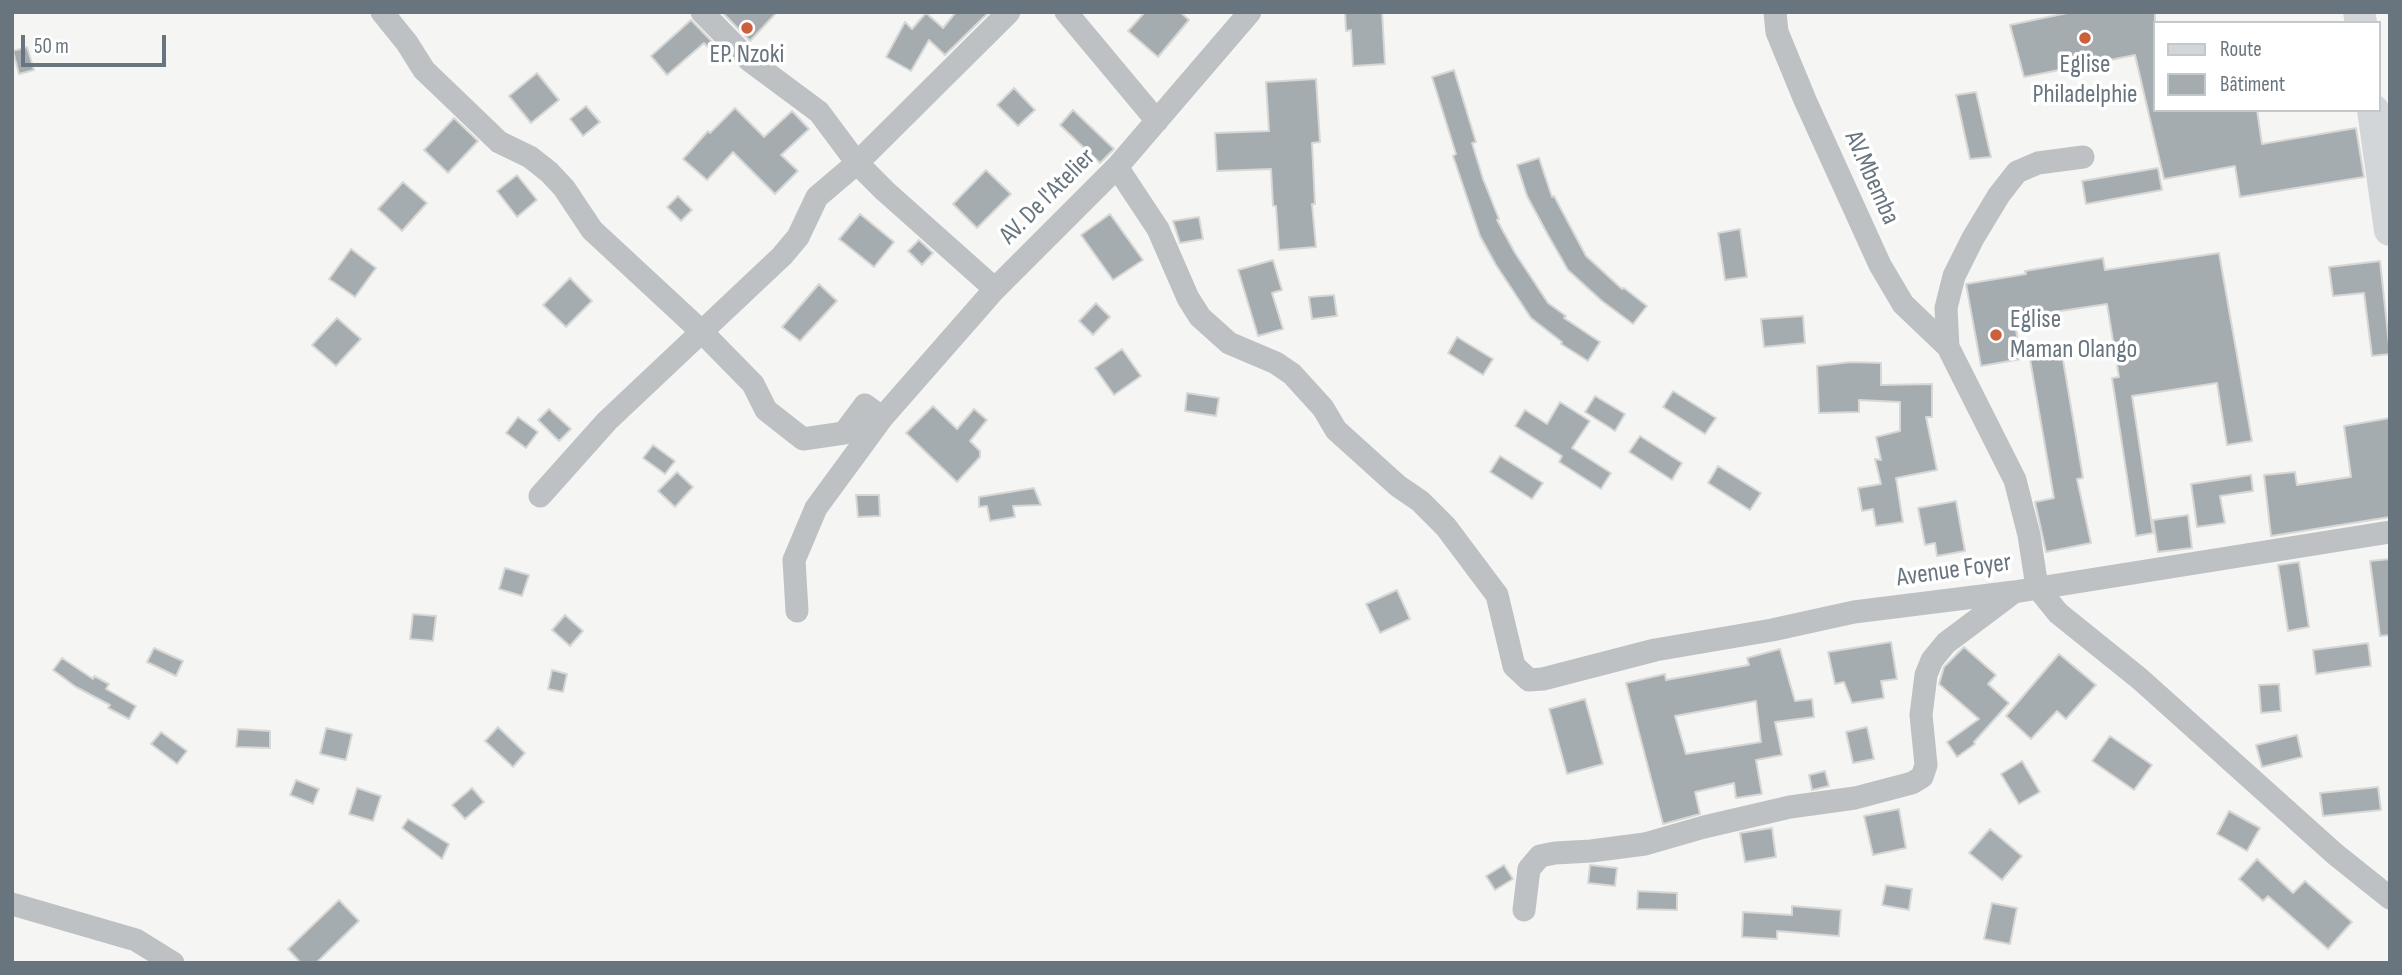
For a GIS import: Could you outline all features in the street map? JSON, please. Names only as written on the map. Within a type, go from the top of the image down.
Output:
[{"type":"street","points":[[382,12],[424,70],[499,142],[530,157],[549,172],[569,195],[592,230],[702,332],[753,384],[766,410],[803,439],[844,433],[865,405],[882,418]]},
{"type":"street","points":[[702,12],[749,60],[819,112],[857,163],[995,289]]},
{"type":"street","points":[[540,496],[607,421],[782,256],[798,237],[817,197],[857,163],[1009,12]]},
{"type":"street","points":[[1066,12],[1157,121]]},
{"type":"street","name":"AV. De l'Atelier","points":[[797,611],[793,559],[816,508],[882,418],[995,289],[1117,167],[1250,12]]},
{"type":"street","name":"AV.Mbemba","points":[[1775,12],[1777,32],[1805,100],[1880,265],[1903,304],[1948,347]]},
{"type":"street","points":[[2373,112],[2390,230]]},
{"type":"street","points":[[2083,157],[2038,163],[2017,172],[1999,195],[1954,276],[1946,309],[1948,347],[2015,480],[2029,535],[2037,587],[2058,613],[2140,679],[2335,854],[2390,898]]},
{"type":"street","name":"Avenue Foyer","points":[[1117,167],[1158,229],[1188,298],[1200,317],[1229,343],[1276,363],[1292,374],[1322,408],[1336,430],[1398,486],[1420,501],[1446,527],[1497,595],[1514,666],[1529,680],[1543,679],[1655,650],[1772,630],[1854,612],[2014,592],[2390,532]]},
{"type":"street","points":[[1524,911],[1529,869],[1540,856],[1645,844],[1778,810],[1855,798],[1912,783],[1922,777],[1926,765],[1921,715],[1926,675],[1933,660],[1947,643],[2014,592]]},
{"type":"street","points":[[12,904],[136,940],[173,963]]},
{"type":"building","name":"EP. Nzoki","points":[[722,12],[777,12],[750,41]]},
{"type":"building","points":[[956,12],[989,12],[945,55],[929,40],[911,71],[886,57],[905,22],[912,29],[926,13],[943,28]]},
{"type":"building","points":[[1145,12],[1180,12],[1189,20],[1158,57],[1128,31]]},
{"type":"building","points":[[1345,12],[1382,12],[1385,64],[1353,66],[1351,30],[1346,31]]},
{"type":"building","points":[[2072,12],[2155,12],[2154,112],[2257,112],[2262,144],[2356,128],[2364,177],[2240,197],[2235,166],[2164,179],[2135,55],[2024,77],[2010,25]]},
{"type":"building","points":[[691,20],[725,55],[720,60],[704,43],[667,75],[651,56]]},
{"type":"building","points":[[27,47],[34,70],[19,74],[13,51]]},
{"type":"building","points":[[1454,70],[1476,142],[1472,143],[1499,219],[1497,220],[1548,303],[1566,316],[1564,318],[1600,342],[1588,361],[1561,344],[1562,342],[1531,318],[1480,236],[1453,156],[1456,154],[1432,77]]},
{"type":"building","points":[[537,73],[559,100],[531,123],[509,96]]},
{"type":"building","points":[[1316,79],[1320,142],[1312,143],[1315,204],[1312,204],[1316,247],[1279,250],[1271,169],[1217,171],[1215,133],[1269,131],[1266,82]]},
{"type":"building","points":[[1014,88],[1035,110],[1018,126],[997,105]]},
{"type":"building","points":[[1976,92],[1991,157],[1970,159],[1956,95]]},
{"type":"building","points":[[586,106],[600,122],[583,136],[570,119]]},
{"type":"building","points":[[735,108],[764,137],[792,111],[809,129],[781,155],[798,171],[775,194],[733,152],[707,180],[683,159],[708,131],[710,133]]},
{"type":"building","points":[[1073,110],[1114,149],[1100,163],[1060,125]]},
{"type":"building","points":[[454,118],[478,141],[448,173],[424,150]]},
{"type":"building","points":[[1539,158],[1552,197],[1554,196],[1586,256],[1622,289],[1647,306],[1633,324],[1602,301],[1568,270],[1548,235],[1527,196],[1517,165]]},
{"type":"building","points":[[2158,168],[2162,190],[2086,204],[2082,181]]},
{"type":"building","points":[[986,170],[1011,194],[977,228],[953,204]]},
{"type":"building","points":[[517,175],[537,200],[517,217],[497,191]]},
{"type":"building","points":[[403,182],[427,203],[402,231],[378,209]]},
{"type":"building","points":[[678,196],[692,210],[681,221],[667,207]]},
{"type":"building","points":[[860,214],[894,242],[874,267],[839,239]]},
{"type":"building","points":[[1110,214],[1143,260],[1113,280],[1081,235]]},
{"type":"building","points":[[1199,217],[1203,239],[1180,243],[1173,221]]},
{"type":"building","points":[[1740,229],[1747,277],[1725,280],[1718,233]]},
{"type":"building","points":[[919,240],[933,253],[922,265],[908,251]]},
{"type":"building","points":[[351,249],[376,268],[355,297],[329,279]]},
{"type":"building","points":[[2219,253],[2252,441],[2227,445],[2217,383],[2132,396],[2153,533],[2136,536],[2112,378],[2119,377],[2107,304],[2014,318],[2021,359],[1981,366],[1966,284],[2103,258],[2105,270]]},
{"type":"building","points":[[1273,260],[1282,290],[1272,293],[1283,329],[1258,336],[1238,270]]},
{"type":"building","points":[[2380,261],[2390,354],[2372,356],[2364,293],[2333,296],[2329,267]]},
{"type":"building","points":[[570,278],[592,301],[566,327],[543,305]]},
{"type":"building","points":[[819,284],[837,301],[800,341],[782,327]]},
{"type":"building","points":[[1334,295],[1337,316],[1312,319],[1309,297]]},
{"type":"building","points":[[1096,303],[1110,317],[1093,335],[1079,321]]},
{"type":"building","points":[[1803,316],[1805,343],[1764,347],[1761,319]]},
{"type":"building","points":[[337,318],[361,339],[336,366],[312,345]]},
{"type":"building","points":[[1457,337],[1493,359],[1483,375],[1448,353]]},
{"type":"building","points":[[1122,349],[1141,376],[1114,395],[1095,368]]},
{"type":"building","points":[[2062,354],[2083,478],[2077,479],[2091,543],[2046,552],[2035,502],[2054,498],[2030,359]]},
{"type":"building","points":[[1851,362],[1881,363],[1881,385],[1932,384],[1932,417],[1926,417],[1937,470],[1896,478],[1903,522],[1876,526],[1873,509],[1862,511],[1858,488],[1881,484],[1875,459],[1881,460],[1876,437],[1900,431],[1900,402],[1859,400],[1859,412],[1819,413],[1817,366]]},
{"type":"building","points":[[1673,391],[1716,418],[1705,434],[1663,407]]},
{"type":"building","points":[[1187,393],[1219,398],[1216,416],[1185,411]]},
{"type":"building","points":[[1595,396],[1625,414],[1615,431],[1585,412]]},
{"type":"building","points":[[1560,402],[1590,421],[1572,448],[1611,473],[1601,489],[1559,462],[1562,456],[1515,426],[1525,410],[1547,424]]},
{"type":"building","points":[[933,406],[957,429],[974,409],[987,420],[970,441],[980,451],[980,457],[957,482],[906,433]]},
{"type":"building","points":[[549,409],[571,429],[559,441],[538,420]]},
{"type":"building","points":[[518,417],[538,432],[526,448],[506,433]]},
{"type":"building","points":[[2390,418],[2390,517],[2271,536],[2264,475],[2295,472],[2297,485],[2351,477],[2344,426]]},
{"type":"building","points":[[1640,436],[1682,463],[1672,480],[1629,452]]},
{"type":"building","points":[[653,445],[675,461],[665,474],[643,458]]},
{"type":"building","points":[[1500,456],[1543,483],[1532,499],[1490,472]]},
{"type":"building","points":[[1718,466],[1761,493],[1750,510],[1708,483]]},
{"type":"building","points":[[677,472],[693,487],[675,507],[658,491]]},
{"type":"building","points":[[2251,475],[2253,491],[2220,496],[2225,523],[2197,527],[2191,484]]},
{"type":"building","points":[[1034,488],[1041,505],[1013,506],[1015,517],[990,521],[987,506],[979,507],[979,497]]},
{"type":"building","points":[[856,495],[879,495],[880,516],[858,517]]},
{"type":"building","points":[[1956,501],[1965,551],[1937,556],[1935,543],[1925,545],[1918,508]]},
{"type":"building","points":[[2188,515],[2192,548],[2158,552],[2153,520]]},
{"type":"building","points":[[2390,559],[2390,635],[2380,636],[2370,561]]},
{"type":"building","points":[[2299,562],[2309,627],[2288,631],[2278,565]]},
{"type":"building","points":[[505,568],[529,575],[522,596],[499,589]]},
{"type":"building","points":[[1397,590],[1410,619],[1380,633],[1366,604]]},
{"type":"building","points":[[413,614],[436,616],[433,641],[410,639]]},
{"type":"building","points":[[565,615],[583,631],[570,646],[552,630]]},
{"type":"building","points":[[1891,642],[1897,679],[1881,681],[1884,698],[1852,703],[1844,682],[1835,684],[1828,652]]},
{"type":"building","points":[[2368,643],[2371,666],[2316,674],[2313,650]]},
{"type":"building","points":[[1964,647],[1996,675],[1988,684],[2009,703],[1975,744],[1957,757],[1947,742],[1979,719],[1939,684],[1944,667]]},
{"type":"building","points":[[154,648],[183,661],[176,676],[147,662]]},
{"type":"building","points":[[1780,649],[1795,701],[1812,699],[1814,717],[1775,722],[1782,755],[1756,760],[1762,794],[1736,798],[1734,783],[1695,792],[1700,814],[1663,824],[1626,683],[1665,674],[1666,680],[1749,665],[1747,658]],"holes":[[[1756,701],[1761,742],[1686,754],[1675,716]]]},
{"type":"building","points":[[2059,654],[2096,685],[2066,719],[2057,711],[2031,739],[2006,716]]},
{"type":"building","points":[[62,658],[93,679],[94,676],[109,684],[106,689],[136,706],[129,719],[108,708],[110,705],[76,687],[53,670]]},
{"type":"building","points":[[552,670],[567,674],[563,692],[548,689]]},
{"type":"building","points":[[2279,684],[2281,711],[2261,713],[2259,685]]},
{"type":"building","points":[[1585,699],[1603,764],[1567,774],[1549,709]]},
{"type":"building","points":[[498,727],[525,753],[513,767],[485,741]]},
{"type":"building","points":[[1867,727],[1874,759],[1853,763],[1846,732]]},
{"type":"building","points":[[326,728],[352,734],[346,760],[320,754]]},
{"type":"building","points":[[238,729],[270,731],[270,748],[236,747]]},
{"type":"building","points":[[161,732],[187,751],[177,764],[151,744]]},
{"type":"building","points":[[2297,735],[2302,757],[2262,767],[2256,745]]},
{"type":"building","points":[[2110,736],[2152,765],[2134,790],[2092,761]]},
{"type":"building","points":[[2022,761],[2040,792],[2019,804],[2001,774]]},
{"type":"building","points":[[1825,771],[1829,786],[1812,790],[1809,775]]},
{"type":"building","points":[[296,780],[319,789],[313,804],[290,795]]},
{"type":"building","points":[[2378,787],[2381,810],[2323,816],[2320,793]]},
{"type":"building","points":[[357,788],[381,796],[373,821],[349,814]]},
{"type":"building","points":[[472,788],[484,802],[465,819],[452,805]]},
{"type":"building","points":[[1899,809],[1906,848],[1873,855],[1864,816]]},
{"type":"building","points":[[2229,811],[2260,828],[2247,851],[2217,834]]},
{"type":"building","points":[[408,819],[449,844],[442,859],[402,828]]},
{"type":"building","points":[[1772,828],[1776,857],[1745,862],[1740,833]]},
{"type":"building","points":[[1990,829],[2022,856],[2002,880],[1969,853]]},
{"type":"building","points":[[2257,859],[2293,893],[2305,881],[2352,922],[2328,949],[2268,896],[2263,901],[2239,879]]},
{"type":"building","points":[[1504,865],[1513,879],[1495,890],[1486,876]]},
{"type":"building","points":[[1590,865],[1617,868],[1615,886],[1588,883]]},
{"type":"building","points":[[1886,885],[1912,889],[1909,910],[1882,905]]},
{"type":"building","points":[[1638,891],[1677,893],[1677,910],[1637,909]]},
{"type":"building","points":[[339,900],[359,921],[316,963],[301,963],[288,949]]},
{"type":"building","points":[[1992,903],[2017,908],[2010,944],[1984,939]]},
{"type":"building","points":[[1792,906],[1841,910],[1839,936],[1777,931],[1777,939],[1742,937],[1743,912],[1792,915]]},
{"type":"place","name":"EP. Nzoki","points":[[747,28]]},
{"type":"place","name":"Eglise Philadelphie","points":[[2085,38]]},
{"type":"place","name":"Eglise Maman Olango","points":[[1996,335]]}]
